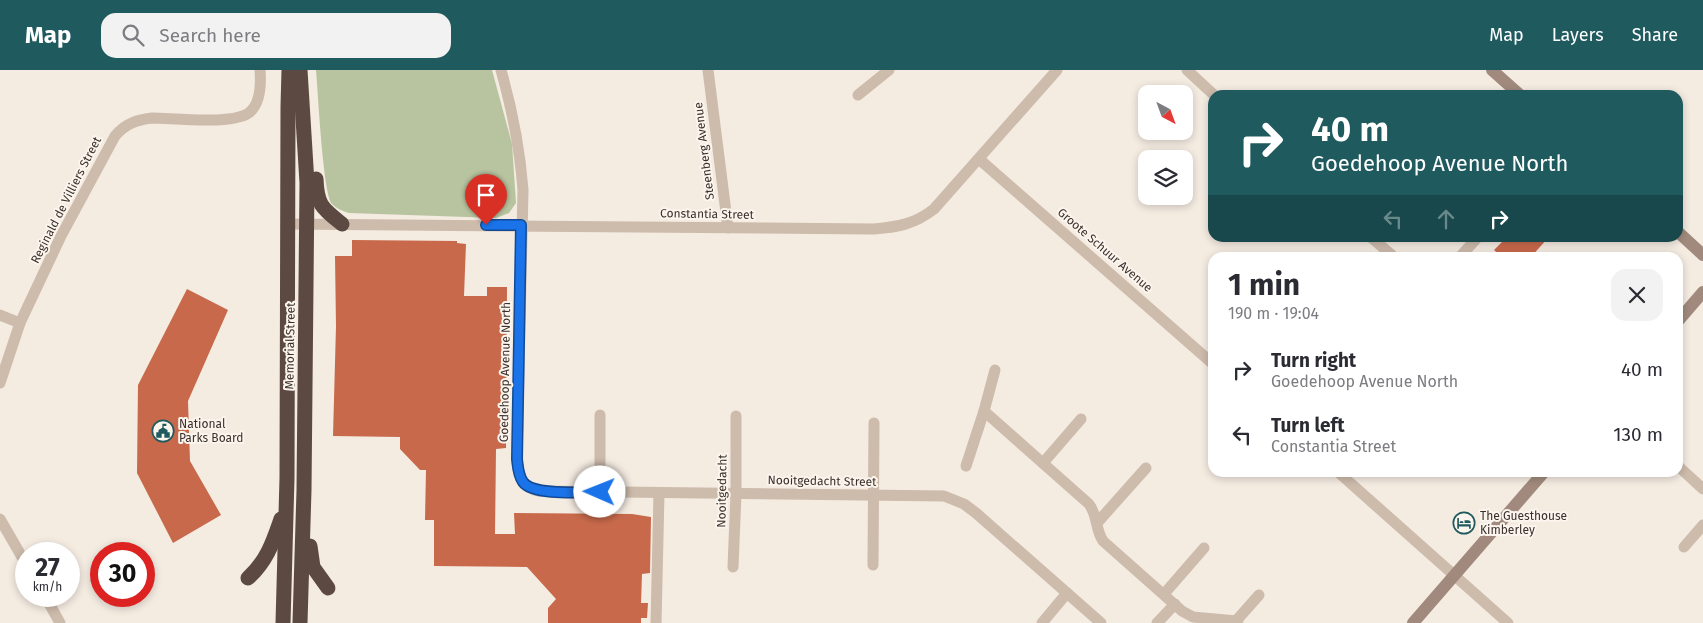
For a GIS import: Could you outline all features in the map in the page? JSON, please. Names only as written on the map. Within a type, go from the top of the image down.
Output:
[{"type":"highway","name":"Memorial Street","points":[[283,623],[286,501],[289,70]]},
{"type":"highway","name":"Memorial Street","points":[[300,70],[306,163],[307,224],[304,490],[300,623]]},
{"type":"highway","points":[[301,92],[309,110],[318,201],[328,213],[342,224]]},
{"type":"highway","points":[[304,490],[308,510],[312,563],[316,573],[328,588]]},
{"type":"highway","points":[[248,578],[260,566],[268,554],[286,501]]},
{"type":"street","name":"Reginald de Villiers Street","points":[[0,383],[20,323],[61,236],[107,148],[119,131],[130,123],[152,118],[232,120],[243,116],[255,106],[260,91],[260,70]]},
{"type":"street","name":"Goedehoop Avenue North","points":[[501,70],[520,154],[523,190],[517,459]]},
{"type":"street","name":"Steenberg Avenue","points":[[708,70],[728,228]]},
{"type":"street","points":[[858,95],[889,70]]},
{"type":"street","name":"Constantia Street","points":[[288,224],[874,229],[906,225],[917,221],[934,209],[1057,70]]},
{"type":"street","points":[[1187,70],[1209,90]]},
{"type":"street","points":[[1492,70],[1514,90]]},
{"type":"street","name":"Groote Schuur Avenue","points":[[978,159],[1208,360]]},
{"type":"street","points":[[1683,237],[1703,255]]},
{"type":"street","points":[[1377,242],[1388,252]]},
{"type":"street","points":[[1464,252],[1473,242]]},
{"type":"street","points":[[1683,315],[1703,292]]},
{"type":"street","points":[[0,316],[20,323]]},
{"type":"street","points":[[966,466],[995,370]]},
{"type":"street","points":[[984,411],[1089,504],[1093,510],[1098,533],[1103,541],[1190,616],[1237,622],[1259,595]]},
{"type":"street","points":[[600,415],[600,492]]},
{"type":"street","name":"Nooitgedacht","points":[[733,567],[736,494],[736,416]]},
{"type":"street","points":[[1043,462],[1081,420]]},
{"type":"street","points":[[873,565],[874,423]]},
{"type":"street","name":"Nooitgedacht Street","points":[[517,459],[522,480],[533,490],[935,495],[950,498],[976,512],[1101,623]]},
{"type":"street","points":[[1097,524],[1146,468]]},
{"type":"street","points":[[1683,471],[1703,489]]},
{"type":"street","points":[[1344,477],[1508,623]]},
{"type":"street","points":[[1413,623],[1455,577],[1540,477]]},
{"type":"street","points":[[656,623],[659,493]]},
{"type":"street","points":[[0,519],[15,545]]},
{"type":"street","points":[[1684,547],[1703,525]]},
{"type":"street","points":[[1164,594],[1204,548]]},
{"type":"street","points":[[1042,623],[1067,593]]},
{"type":"street","points":[[1157,623],[1175,604]]},
{"type":"street","points":[[51,607],[60,623]]},
{"type":"green space","points":[[316,70],[492,70],[512,144],[516,203],[509,213],[496,218],[349,213],[336,207],[332,204],[326,182]]},
{"type":"building","points":[[352,240],[457,241],[457,243],[466,244],[464,296],[487,296],[487,287],[507,287],[506,448],[496,449],[495,534],[515,534],[514,513],[632,514],[651,517],[650,573],[642,574],[641,603],[648,603],[647,618],[641,618],[641,623],[548,623],[548,608],[556,599],[527,567],[434,566],[434,520],[425,520],[426,470],[420,470],[400,449],[400,437],[333,436],[336,326],[335,256],[352,256]]},
{"type":"building","points":[[1502,242],[1544,242],[1535,252],[1496,252],[1494,250]]},
{"type":"building","name":"National Parks Board","points":[[187,289],[228,310],[188,401],[190,461],[221,515],[173,543],[137,473],[138,385]]},
{"type":"place","name":"National Parks Board","points":[[163,431]]},
{"type":"place","name":"The Guesthouse Kimberley","points":[[1464,523]]},
{"type":"route","points":[[486,225],[521,225],[517,459],[519,475],[524,484],[533,490],[600,492]]}]
